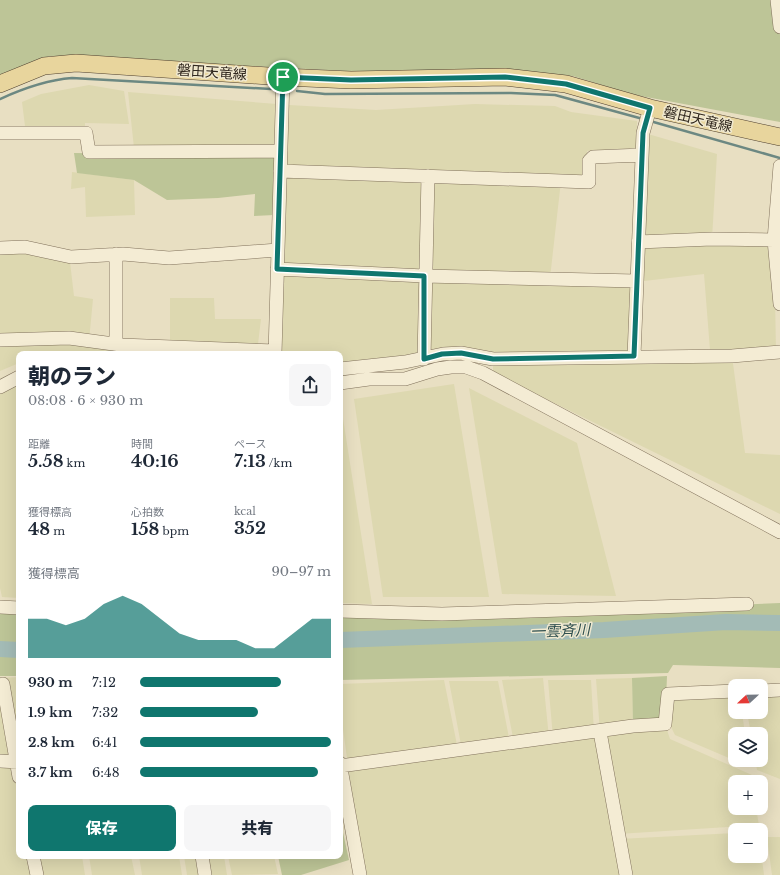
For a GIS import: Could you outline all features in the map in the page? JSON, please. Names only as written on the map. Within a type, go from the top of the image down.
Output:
[{"type":"main road","name":"磐田天竜線","points":[[0,84],[44,66],[76,64],[351,80],[505,77],[566,84],[650,108],[780,137]]},
{"type":"street","points":[[778,0],[780,27]]},
{"type":"street","points":[[275,351],[283,77]]},
{"type":"street","points":[[634,356],[643,133],[650,108]]},
{"type":"street","points":[[0,133],[86,133],[89,152],[281,151]]},
{"type":"street","points":[[280,171],[589,182],[589,161],[593,156],[642,155]]},
{"type":"street","points":[[780,166],[774,240],[780,304]]},
{"type":"street","points":[[424,359],[424,276],[428,176]]},
{"type":"street","points":[[638,242],[712,239],[774,240]]},
{"type":"street","points":[[0,248],[25,247],[71,257],[116,254],[169,258],[278,250]]},
{"type":"street","points":[[116,254],[116,344]]},
{"type":"street","points":[[277,269],[424,276],[636,281]]},
{"type":"street","points":[[0,340],[69,338],[116,344],[240,351]]},
{"type":"street","points":[[343,369],[424,359],[442,354],[461,353],[493,359],[634,356],[732,356],[780,352]]},
{"type":"street","points":[[343,383],[369,379],[405,379],[438,369],[451,367],[466,368],[477,371],[661,467],[780,532]]},
{"type":"street","points":[[0,387],[16,379]]},
{"type":"street","points":[[343,611],[442,614],[747,604]]},
{"type":"street","points":[[0,607],[16,608]]},
{"type":"street","points":[[3,684],[16,752]]},
{"type":"street","points":[[768,690],[780,690]]},
{"type":"street","points":[[343,765],[600,732],[633,726],[665,724],[668,694],[728,691]]},
{"type":"street","points":[[600,732],[626,875]]},
{"type":"street","points":[[0,761],[16,762]]},
{"type":"street","points":[[343,782],[360,875]]},
{"type":"street","points":[[34,859],[37,875]]},
{"type":"street","points":[[202,859],[205,875]]},
{"type":"shaded area","points":[[89,85],[124,91],[129,124],[85,123],[85,133],[26,134],[22,102],[41,94]]},
{"type":"shaded area","points":[[128,92],[277,104],[274,145],[134,148]]},
{"type":"shaded area","points":[[475,104],[555,106],[571,112],[637,121],[637,148],[587,151],[586,182],[561,181],[550,278],[636,281],[634,356],[732,356],[745,453],[780,455],[780,514],[493,373],[493,359],[484,352],[343,368],[343,351],[280,351],[289,105],[376,110]]},
{"type":"shaded area","points":[[648,134],[717,154],[712,239],[774,240],[776,352],[710,350],[704,274],[644,281]]},
{"type":"shaded area","points":[[72,172],[134,180],[135,215],[86,217],[85,187],[71,189]]},
{"type":"shaded area","points":[[27,251],[70,262],[74,296],[93,299],[89,341],[0,336],[0,253]]},
{"type":"shaded area","points":[[170,298],[214,298],[215,319],[261,319],[258,344],[170,343]]},
{"type":"shaded area","points":[[45,339],[199,351],[16,351],[16,364],[0,371],[0,342]]},
{"type":"shaded area","points":[[16,382],[16,598],[2,597],[0,588],[0,390]]},
{"type":"shaded area","points":[[454,384],[489,597],[383,597],[354,399]]},
{"type":"shaded area","points":[[469,388],[577,443],[616,596],[502,594]]},
{"type":"shaded area","points":[[343,418],[372,604],[343,603]]},
{"type":"shaded area","points":[[16,677],[16,859],[34,859],[37,875],[0,875],[0,678]]},
{"type":"shaded area","points":[[543,678],[549,738],[553,738],[548,680],[591,680],[594,732],[621,875],[363,875],[343,729],[343,684],[444,680],[458,750],[462,750],[449,681],[498,681],[510,743],[514,743],[502,680]]},
{"type":"shaded area","points":[[632,678],[633,726],[665,724],[670,739],[728,764],[728,767],[734,767],[752,775],[728,775],[728,815],[757,815],[759,823],[728,823],[728,827],[618,834],[600,732],[596,679]]},
{"type":"shaded area","points":[[780,690],[780,779],[757,770],[756,767],[768,767],[768,727],[750,727],[748,719],[768,719],[768,691]]},
{"type":"shaded area","points":[[728,691],[728,719],[743,719],[744,727],[728,727],[728,758],[675,735],[666,717],[668,694]]},
{"type":"shaded area","points":[[728,833],[728,863],[762,863],[764,875],[626,875],[619,839]]},
{"type":"shaded area","points":[[768,837],[780,837],[780,875],[772,875]]},
{"type":"shaded area","points":[[40,859],[82,859],[85,875],[43,875]]},
{"type":"shaded area","points":[[89,859],[132,859],[135,875],[92,875]]},
{"type":"shaded area","points":[[139,859],[179,859],[182,875],[142,875]]},
{"type":"shaded area","points":[[184,859],[224,859],[227,875],[187,875]]},
{"type":"shaded area","points":[[229,859],[275,859],[278,874],[232,875]]},
{"type":"green space","points":[[0,0],[780,0],[780,122],[630,94],[573,76],[488,72],[365,72],[50,56],[0,78]]},
{"type":"green space","points":[[74,153],[275,156],[274,215],[254,216],[255,194],[218,198],[167,200],[134,180],[77,173]]},
{"type":"green space","points":[[780,603],[780,668],[673,665],[668,673],[343,680],[343,611],[627,609]]},
{"type":"green space","points":[[0,610],[16,610],[16,676],[0,676]]},
{"type":"green space","points":[[667,676],[665,724],[633,726],[632,678]]},
{"type":"green space","points":[[343,833],[349,860],[301,875],[282,875],[279,859],[343,859]]},
{"type":"waterway","points":[[0,99],[35,85],[72,78],[271,89]]},
{"type":"waterway","points":[[297,91],[325,94],[511,93],[555,95],[643,119]]},
{"type":"waterway","points":[[650,121],[780,158]]},
{"type":"waterway","name":"一雲斉川","points":[[343,640],[604,630],[726,622],[780,623]]},
{"type":"waterway","name":"一雲斉川","points":[[0,649],[16,650]]},
{"type":"route","points":[[283,77],[351,80],[505,77],[566,84],[650,108],[643,133],[634,356],[493,359],[461,353],[442,354],[424,359],[424,276],[277,269],[283,77]]}]
